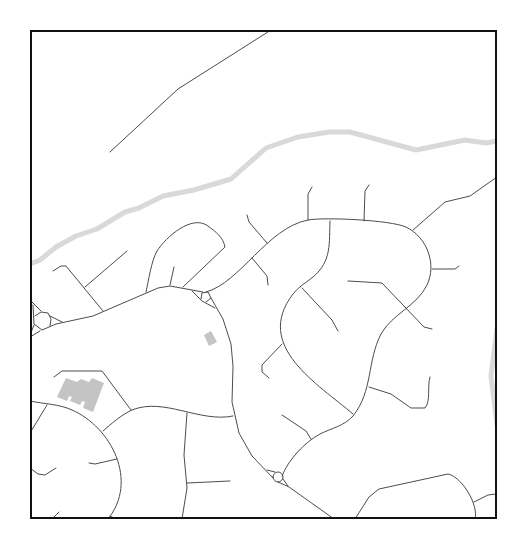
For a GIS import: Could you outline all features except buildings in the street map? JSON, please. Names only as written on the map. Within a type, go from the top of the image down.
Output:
[{"type":"street","points":[[110,152],[178,89],[271,30]]},
{"type":"street","points":[[413,231],[445,202],[470,196],[497,177]]},
{"type":"street","points":[[364,222],[365,191],[369,185]]},
{"type":"street","points":[[308,220],[308,194],[312,187]]},
{"type":"street","points":[[247,215],[249,222],[268,243]]},
{"type":"street","points":[[30,337],[62,322],[103,312],[146,293],[170,286],[191,291],[206,292],[213,290],[283,231],[308,220],[400,225],[413,231],[428,251],[431,269],[423,292],[388,324],[377,342],[368,387],[353,414],[344,424],[312,439],[287,467],[283,477],[278,482]]},
{"type":"street","points":[[330,220],[327,259],[321,269],[294,292],[286,306],[281,320],[282,343],[293,362],[353,414]]},
{"type":"street","points":[[146,293],[156,252],[163,243],[189,224],[206,224],[224,240],[225,246],[195,278],[182,288]]},
{"type":"street","points":[[84,288],[127,251]]},
{"type":"street","points":[[251,258],[267,276],[268,285]]},
{"type":"street","points":[[53,271],[61,266],[66,266],[103,312]]},
{"type":"street","points":[[431,269],[455,269],[459,266]]},
{"type":"street","points":[[170,286],[174,267]]},
{"type":"street","points":[[348,281],[381,282],[424,327],[432,330]]},
{"type":"street","points":[[301,287],[332,320],[338,331]]},
{"type":"street","points":[[206,302],[211,297],[213,290]]},
{"type":"street","points":[[191,291],[201,300],[215,308]]},
{"type":"street","points":[[201,300],[203,292]]},
{"type":"street","points":[[206,292],[211,297],[215,308],[223,319],[231,344],[234,416],[246,446],[273,478],[334,519]]},
{"type":"street","points":[[30,300],[42,312],[62,322]]},
{"type":"street","points":[[30,337],[34,324],[33,305]]},
{"type":"street","points":[[34,316],[42,312]]},
{"type":"street","points":[[49,327],[51,322],[50,316]]},
{"type":"street","points":[[34,324],[42,330]]},
{"type":"street","points":[[269,378],[262,372],[262,365],[282,343]]},
{"type":"street","points":[[54,377],[62,371],[104,372],[132,410]]},
{"type":"street","points":[[368,387],[391,394],[411,408],[425,408],[428,403],[430,377]]},
{"type":"street","points":[[30,401],[71,409],[102,431],[117,459],[120,473],[120,488],[108,519]]},
{"type":"street","points":[[30,433],[48,404]]},
{"type":"street","points":[[102,431],[132,410],[152,407],[220,418],[234,416]]},
{"type":"street","points":[[182,519],[186,483],[184,455],[187,413]]},
{"type":"street","points":[[282,415],[306,431],[312,439]]},
{"type":"street","points":[[89,463],[95,464],[117,459]]},
{"type":"street","points":[[273,478],[277,472],[287,467]]},
{"type":"street","points":[[30,468],[45,475],[56,468]]},
{"type":"street","points":[[264,468],[277,472],[283,477],[289,487]]},
{"type":"street","points":[[355,519],[369,497],[379,489],[444,474],[457,478],[473,503],[476,510],[475,519]]},
{"type":"street","points":[[186,483],[230,481]]},
{"type":"street","points":[[473,503],[488,495],[496,494]]},
{"type":"street","points":[[52,519],[58,512]]},
{"type":"street","points":[[110,516],[116,519]]},
{"type":"waterway","points":[[30,264],[40,260],[56,247],[76,236],[97,229],[125,212],[139,208],[163,196],[194,190],[231,179],[266,148],[298,137],[329,132],[350,132],[416,150],[465,140],[486,143],[497,141]]},
{"type":"waterway","points":[[497,329],[491,376],[497,425]]}]
